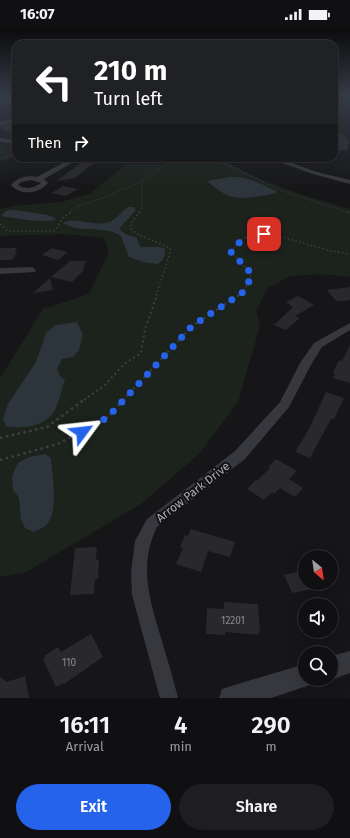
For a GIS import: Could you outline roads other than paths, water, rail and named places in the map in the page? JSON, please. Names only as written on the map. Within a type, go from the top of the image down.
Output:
[{"type":"street","points":[[0,140],[12,142]]},
{"type":"street","points":[[39,179],[71,162]]},
{"type":"street","points":[[283,162],[315,173],[350,182]]},
{"type":"street","points":[[0,271],[32,270]]},
{"type":"street","name":"Arrow Park Drive","points":[[169,698],[140,595],[139,572],[143,541],[152,524],[166,511],[240,455],[251,444],[285,404],[306,363],[318,345],[349,328]]},
{"type":"street","points":[[338,666],[350,662]]},
{"type":"street","points":[[231,698],[298,678]]}]
